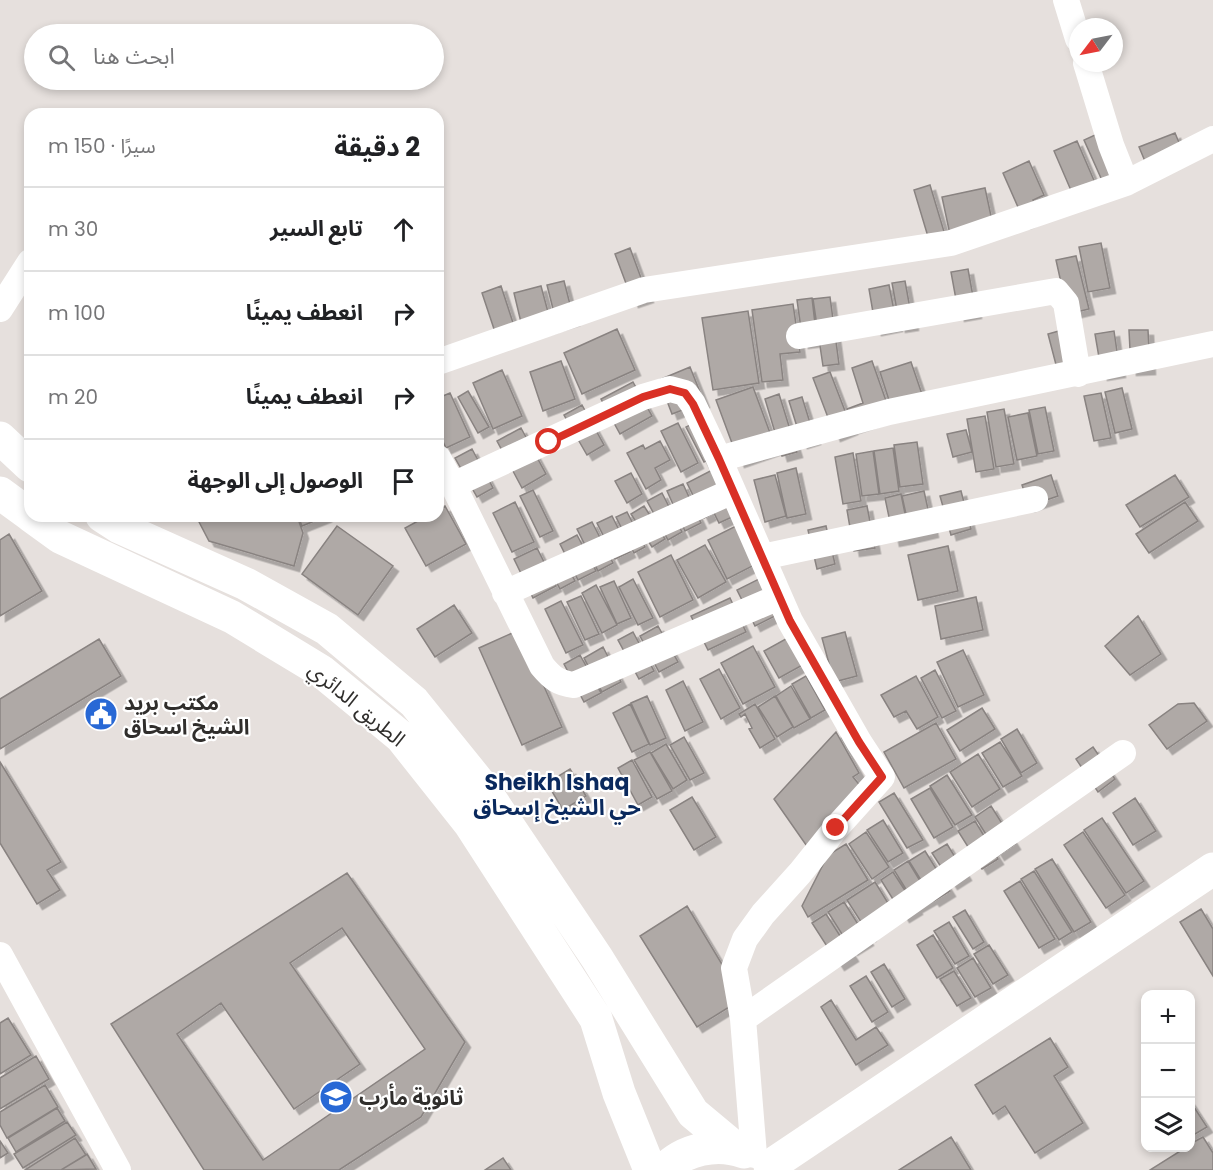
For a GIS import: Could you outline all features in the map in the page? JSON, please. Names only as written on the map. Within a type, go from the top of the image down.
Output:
[{"type":"main road","points":[[0,438],[24,460]]},
{"type":"main road","name":"الطريق الدائري","points":[[0,493],[24,511]]},
{"type":"main road","name":"الطريق الدائري","points":[[39,522],[60,537],[232,617],[321,671],[401,737],[470,824],[596,1019],[619,1092],[650,1170]]},
{"type":"main road","name":"الطريق الدائري","points":[[120,522],[246,584],[327,629],[414,702],[481,784],[597,958],[693,1113],[758,1160]]},
{"type":"main road","points":[[664,1170],[681,1157],[698,1149],[716,1147],[758,1160],[1213,869]]},
{"type":"street","points":[[1066,0],[1072,18]]},
{"type":"street","points":[[1089,72],[1111,145],[1126,183]]},
{"type":"street","points":[[444,360],[644,290],[951,243],[1126,183],[1213,139]]},
{"type":"street","points":[[0,309],[24,271]]},
{"type":"street","points":[[799,336],[1056,291],[1066,303],[1077,374]]},
{"type":"street","points":[[719,459],[889,412],[1213,344]]},
{"type":"street","points":[[453,485],[643,397],[670,389],[685,393],[693,404],[719,459],[790,621],[859,742],[882,777],[763,914],[745,939],[734,968],[743,1019],[758,1160]]},
{"type":"street","points":[[444,469],[542,666],[551,678],[561,683],[574,685],[779,597]]},
{"type":"street","points":[[505,592],[733,491]]},
{"type":"street","points":[[762,557],[1035,499]]},
{"type":"street","points":[[743,1019],[1123,753]]},
{"type":"street","points":[[0,955],[118,1170]]},
{"type":"building","points":[[1108,129],[1129,177],[1105,187],[1084,140]]},
{"type":"building","points":[[1175,133],[1183,152],[1147,166],[1139,147]]},
{"type":"building","points":[[1077,141],[1099,192],[1076,202],[1054,151]]},
{"type":"building","points":[[1029,161],[1044,195],[1033,200],[1041,216],[1025,223],[1003,173]]},
{"type":"building","points":[[930,185],[948,245],[932,250],[914,190]]},
{"type":"building","points":[[985,188],[994,230],[951,239],[942,197]]},
{"type":"building","points":[[1101,243],[1110,288],[1088,292],[1079,247]]},
{"type":"building","points":[[630,248],[648,297],[633,302],[615,254]]},
{"type":"building","points":[[1076,256],[1089,309],[1068,314],[1056,260]]},
{"type":"building","points":[[968,269],[976,313],[959,316],[951,272]]},
{"type":"building","points":[[564,281],[574,320],[557,325],[547,285]]},
{"type":"building","points":[[905,281],[913,325],[900,327],[892,283]]},
{"type":"building","points":[[889,285],[897,326],[876,330],[869,289]]},
{"type":"building","points":[[501,286],[518,338],[499,344],[482,293]]},
{"type":"building","points":[[541,286],[552,327],[524,335],[514,293]]},
{"type":"building","points":[[830,297],[839,364],[823,366],[813,299]]},
{"type":"building","points":[[812,298],[817,341],[803,343],[797,300]]},
{"type":"building","points":[[793,304],[800,352],[780,354],[783,380],[762,382],[752,310]]},
{"type":"building","points":[[748,311],[759,383],[713,390],[702,318]]},
{"type":"building","points":[[617,329],[635,370],[582,394],[564,353]]},
{"type":"building","points":[[1066,329],[1078,375],[1060,380],[1048,334]]},
{"type":"building","points":[[1129,330],[1148,330],[1150,369],[1131,370]]},
{"type":"building","points":[[1114,331],[1120,372],[1102,375],[1095,334]]},
{"type":"building","points":[[561,361],[575,399],[543,411],[530,372]]},
{"type":"building","points":[[872,361],[891,415],[853,428],[847,409],[863,403],[852,368]]},
{"type":"building","points":[[911,362],[926,406],[894,416],[880,372]]},
{"type":"building","points":[[690,367],[704,402],[672,414],[659,380]]},
{"type":"building","points":[[502,370],[522,416],[493,429],[473,383]]},
{"type":"building","points":[[830,372],[852,429],[835,436],[813,378]]},
{"type":"building","points":[[633,382],[652,416],[620,434],[601,399]]},
{"type":"building","points":[[753,387],[776,449],[739,462],[716,400]]},
{"type":"building","points":[[1122,388],[1132,429],[1115,433],[1105,392]]},
{"type":"building","points":[[468,391],[489,427],[478,433],[458,397]]},
{"type":"building","points":[[450,393],[470,437],[446,448],[444,444],[444,396]]},
{"type":"building","points":[[1101,393],[1111,438],[1094,441],[1084,396]]},
{"type":"building","points":[[779,394],[797,452],[782,456],[765,399]]},
{"type":"building","points":[[802,397],[815,439],[802,443],[789,401]]},
{"type":"building","points":[[582,405],[604,445],[587,455],[564,415]]},
{"type":"building","points":[[1045,407],[1054,451],[1038,454],[1029,410]]},
{"type":"building","points":[[1004,409],[1014,464],[996,467],[987,412]]},
{"type":"building","points":[[1028,413],[1037,456],[1017,460],[1008,417]]},
{"type":"building","points":[[985,416],[994,469],[976,472],[967,419]]},
{"type":"building","points":[[700,420],[718,455],[704,462],[686,427]]},
{"type":"building","points":[[678,423],[698,463],[681,472],[661,431]]},
{"type":"building","points":[[521,428],[546,474],[522,488],[497,441]]},
{"type":"building","points":[[966,430],[972,452],[953,457],[947,434]]},
{"type":"building","points":[[660,441],[670,460],[655,468],[661,480],[646,489],[627,453],[643,445],[645,449]]},
{"type":"building","points":[[917,442],[923,484],[900,487],[894,445]]},
{"type":"building","points":[[893,448],[899,491],[880,494],[874,451]]},
{"type":"building","points":[[472,449],[493,488],[477,497],[455,458]]},
{"type":"building","points":[[873,451],[879,494],[862,496],[856,454]]},
{"type":"building","points":[[853,453],[861,501],[843,504],[835,457]]},
{"type":"building","points":[[718,467],[741,513],[719,523],[714,513],[704,518],[687,483]]},
{"type":"building","points":[[796,468],[806,514],[787,518],[777,473]]},
{"type":"building","points":[[631,473],[642,494],[627,503],[615,481]]},
{"type":"building","points":[[775,475],[786,516],[765,522],[754,480]]},
{"type":"building","points":[[1051,475],[1058,496],[1029,506],[1022,485]]},
{"type":"building","points":[[1175,475],[1189,497],[1140,527],[1126,505]]},
{"type":"building","points":[[683,484],[701,523],[685,531],[667,491]]},
{"type":"building","points":[[533,490],[553,531],[540,537],[520,496]]},
{"type":"building","points":[[924,491],[933,532],[911,537],[902,496]]},
{"type":"building","points":[[961,491],[971,529],[951,535],[940,496]]},
{"type":"building","points":[[662,493],[682,532],[668,540],[647,501]]},
{"type":"building","points":[[901,494],[910,538],[894,541],[885,498]]},
{"type":"building","points":[[515,502],[534,542],[512,552],[493,513]]},
{"type":"building","points":[[1185,502],[1198,521],[1149,553],[1136,534]]},
{"type":"building","points":[[644,506],[665,539],[652,547],[631,514]]},
{"type":"building","points":[[867,506],[875,548],[854,551],[847,510]]},
{"type":"building","points":[[444,507],[466,544],[426,566],[405,528],[416,522],[444,522]]},
{"type":"building","points":[[627,512],[645,547],[634,553],[616,517]]},
{"type":"building","points":[[612,516],[630,552],[615,559],[597,523]]},
{"type":"building","points":[[746,521],[766,559],[727,579],[708,540]]},
{"type":"building","points":[[199,522],[299,522],[303,533],[294,566],[209,541]]},
{"type":"building","points":[[300,522],[312,522],[302,526]]},
{"type":"building","points":[[592,522],[613,563],[598,571],[577,529]]},
{"type":"building","points":[[337,526],[393,566],[358,615],[302,574]]},
{"type":"building","points":[[826,526],[835,564],[817,569],[808,530]]},
{"type":"building","points":[[9,534],[42,591],[0,616],[0,540]]},
{"type":"building","points":[[577,535],[596,571],[578,580],[560,544]]},
{"type":"building","points":[[705,545],[726,582],[698,598],[677,560]]},
{"type":"building","points":[[948,546],[958,591],[918,600],[908,555]]},
{"type":"building","points":[[537,548],[556,586],[533,598],[514,559]]},
{"type":"building","points":[[671,555],[693,600],[660,617],[638,572]]},
{"type":"building","points":[[564,560],[575,581],[560,589],[549,568]]},
{"type":"building","points":[[767,575],[785,611],[755,626],[737,590]]},
{"type":"building","points":[[633,579],[653,618],[638,625],[619,587]]},
{"type":"building","points":[[614,581],[631,618],[617,624],[600,587]]},
{"type":"building","points":[[596,585],[617,625],[602,633],[582,593]]},
{"type":"building","points":[[581,596],[599,634],[585,640],[567,602]]},
{"type":"building","points":[[976,597],[983,630],[941,639],[935,606]]},
{"type":"building","points":[[730,598],[746,632],[708,650],[691,616]]},
{"type":"building","points":[[561,601],[583,645],[566,653],[545,609]]},
{"type":"building","points":[[454,605],[472,633],[435,657],[417,629]]},
{"type":"building","points":[[1138,616],[1161,654],[1130,675],[1105,646]]},
{"type":"building","points":[[658,626],[678,662],[659,672],[640,636]]},
{"type":"building","points":[[519,630],[562,727],[522,745],[479,648]]},
{"type":"building","points":[[633,632],[654,671],[639,679],[618,640]]},
{"type":"building","points":[[845,632],[857,676],[834,682],[822,638]]},
{"type":"building","points":[[793,635],[808,662],[779,678],[764,651]]},
{"type":"building","points":[[99,639],[121,676],[0,749],[0,699]]},
{"type":"building","points":[[753,646],[775,687],[743,704],[721,663]]},
{"type":"building","points":[[603,647],[621,682],[602,692],[584,658]]},
{"type":"building","points":[[963,650],[984,695],[958,707],[937,662]]},
{"type":"building","points":[[580,655],[601,693],[584,702],[564,664]]},
{"type":"building","points":[[719,669],[740,708],[721,719],[700,679]]},
{"type":"building","points":[[935,670],[956,711],[942,718],[921,678]]},
{"type":"building","points":[[806,676],[825,710],[811,718],[792,684]]},
{"type":"building","points":[[916,676],[938,717],[917,729],[906,711],[894,717],[881,695]]},
{"type":"building","points":[[683,681],[703,722],[685,731],[666,690]]},
{"type":"building","points":[[791,686],[810,719],[794,728],[776,696]]},
{"type":"building","points":[[647,696],[666,738],[650,745],[631,703]]},
{"type":"building","points":[[775,696],[793,727],[777,737],[758,707]]},
{"type":"building","points":[[1194,703],[1207,721],[1167,749],[1149,725],[1178,704]]},
{"type":"building","points":[[630,704],[649,744],[632,752],[613,713]]},
{"type":"building","points":[[755,704],[775,739],[760,748],[749,729],[752,728],[745,714],[741,717],[739,714]]},
{"type":"building","points":[[982,708],[995,729],[960,751],[947,730]]},
{"type":"building","points":[[936,723],[956,759],[904,788],[884,752]]},
{"type":"building","points":[[1017,729],[1037,763],[1021,773],[1001,739]]},
{"type":"building","points":[[836,732],[859,773],[853,777],[862,788],[811,852],[774,799]]},
{"type":"building","points":[[684,737],[704,773],[690,780],[670,745]]},
{"type":"building","points":[[1000,742],[1022,776],[1003,787],[982,753]]},
{"type":"building","points":[[666,744],[687,780],[673,789],[651,753]]},
{"type":"building","points":[[1093,747],[1115,779],[1098,792],[1076,759]]},
{"type":"building","points":[[650,752],[672,791],[657,799],[634,760]]},
{"type":"building","points":[[978,754],[1000,789],[972,807],[950,772]]},
{"type":"building","points":[[632,760],[652,797],[638,805],[618,768]]},
{"type":"building","points":[[0,762],[61,862],[47,870],[60,890],[37,904],[0,843]]},
{"type":"building","points":[[570,769],[586,796],[563,810],[547,783]]},
{"type":"building","points":[[947,775],[972,815],[955,825],[930,786]]},
{"type":"building","points":[[930,788],[953,827],[934,838],[911,799]]},
{"type":"building","points":[[894,793],[923,840],[907,848],[879,802]]},
{"type":"building","points":[[692,797],[716,837],[694,850],[670,810]]},
{"type":"building","points":[[1135,798],[1156,831],[1133,845],[1113,813]]},
{"type":"building","points":[[991,806],[1015,844],[999,855],[975,817]]},
{"type":"building","points":[[1102,818],[1144,881],[1126,893],[1084,830]]},
{"type":"building","points":[[883,820],[903,853],[888,862],[867,830]]},
{"type":"building","points":[[975,821],[998,859],[982,869],[958,831]]},
{"type":"building","points":[[866,832],[889,867],[872,879],[849,844]]},
{"type":"building","points":[[1083,832],[1125,895],[1106,908],[1064,845]]},
{"type":"building","points":[[846,844],[868,880],[808,917],[802,906],[828,855]]},
{"type":"building","points":[[947,844],[966,875],[952,884],[932,853]]},
{"type":"building","points":[[925,851],[950,891],[934,901],[909,861]]},
{"type":"building","points":[[1052,859],[1091,922],[1074,932],[1035,869]]},
{"type":"building","points":[[908,861],[931,899],[917,907],[894,870]]},
{"type":"building","points":[[1034,871],[1072,932],[1059,940],[1021,879]]},
{"type":"building","points":[[893,872],[917,909],[904,917],[881,880]]},
{"type":"building","points":[[347,873],[465,1042],[421,1117],[339,1170],[204,1170],[111,1024]],"holes":[[[342,928],[425,1049],[263,1160],[177,1034],[221,1003],[294,1109],[360,1064],[290,963]]]},
{"type":"building","points":[[1020,881],[1055,939],[1039,948],[1004,891]]},
{"type":"building","points":[[875,882],[891,908],[870,936],[847,900]]},
{"type":"building","points":[[844,902],[868,940],[852,950],[828,912]]},
{"type":"building","points":[[687,906],[732,981],[734,1004],[697,1027],[640,936]]},
{"type":"building","points":[[1201,909],[1213,929],[1213,976],[1180,922]]},
{"type":"building","points":[[965,910],[984,942],[973,949],[953,917]]},
{"type":"building","points":[[826,914],[853,956],[839,965],[812,923]]},
{"type":"building","points":[[949,922],[969,956],[955,964],[934,931]]},
{"type":"building","points":[[933,935],[953,968],[937,978],[917,945]]},
{"type":"building","points":[[989,945],[1008,975],[993,984],[974,954]]},
{"type":"building","points":[[973,958],[991,988],[975,997],[957,968]]},
{"type":"building","points":[[884,964],[905,999],[892,1007],[871,972]]},
{"type":"building","points":[[954,971],[971,998],[957,1006],[940,979]]},
{"type":"building","points":[[866,976],[888,1012],[872,1022],[850,986]]},
{"type":"building","points":[[831,1000],[856,1040],[876,1027],[888,1045],[856,1065],[821,1007]]},
{"type":"building","points":[[8,1018],[31,1055],[0,1074],[0,1023]]},
{"type":"building","points":[[1050,1038],[1068,1067],[1054,1076],[1083,1123],[1035,1153],[1005,1106],[993,1114],[975,1085]]},
{"type":"building","points":[[36,1056],[49,1079],[0,1109],[0,1078]]},
{"type":"building","points":[[45,1085],[58,1107],[7,1138],[0,1125],[0,1112]]},
{"type":"building","points":[[57,1108],[65,1121],[16,1152],[8,1138]]},
{"type":"building","points":[[1195,1109],[1207,1127],[1195,1134]]},
{"type":"building","points":[[67,1122],[76,1135],[23,1168],[14,1154]]},
{"type":"building","points":[[951,1137],[971,1170],[899,1170]]},
{"type":"building","points":[[1203,1137],[1213,1153],[1213,1170],[1150,1170],[1179,1152],[1195,1152],[1195,1141]]},
{"type":"building","points":[[75,1138],[86,1155],[61,1170],[25,1170]]},
{"type":"building","points":[[0,1141],[8,1153],[0,1158]]},
{"type":"building","points":[[87,1154],[96,1169],[61,1170]]},
{"type":"building","points":[[503,1158],[511,1170],[485,1170]]},
{"type":"place","name":"مكتب بريد الشيخ اسحاق","points":[[101,714]]},
{"type":"place","name":"ثانوية مأرب","points":[[336,1097]]},
{"type":"district","name":"Sheikh Ishaq حي الشيخ إسحاق","points":[[557,794]]},
{"type":"route","points":[[549,442],[643,397],[670,389],[685,393],[693,404],[719,459],[790,621],[859,742],[882,777],[836,828]]}]
